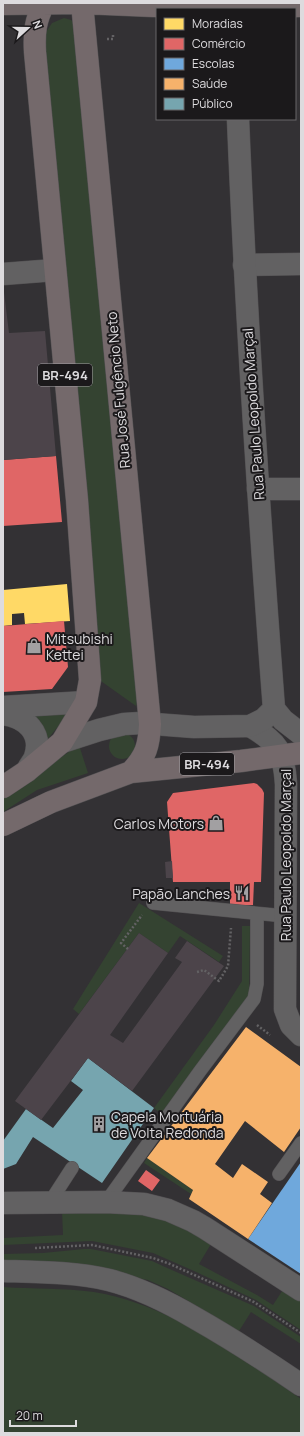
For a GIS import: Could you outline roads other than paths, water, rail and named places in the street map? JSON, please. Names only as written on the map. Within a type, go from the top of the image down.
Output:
[{"type":"main road","points":[[3,4],[82,3],[233,8],[301,6]]},
{"type":"main road","name":"Rua José Fulgêncio Neto","points":[[82,3],[150,724],[150,737],[146,752],[139,764],[131,772]]},
{"type":"main road","name":"BR-494","points":[[44,4],[36,21],[34,40],[77,500],[90,672],[90,687],[86,702],[62,742]]},
{"type":"main road","points":[[3,787],[27,771],[62,742]]},
{"type":"main road","name":"BR-494","points":[[131,772],[292,755]]},
{"type":"main road","points":[[3,825],[51,802],[131,772]]},
{"type":"street","name":"Rua Paulo Leopoldo Marçal","points":[[238,120],[244,265],[274,709]]},
{"type":"street","points":[[244,265],[301,264]]},
{"type":"street","points":[[3,274],[55,270]]},
{"type":"street","points":[[258,489],[301,489]]},
{"type":"street","points":[[3,706],[86,702]]},
{"type":"street","points":[[62,742],[98,730],[124,724],[141,723],[194,727],[250,726],[264,718],[274,709],[284,720],[301,734]]},
{"type":"street","points":[[3,714],[11,715],[23,720],[32,730],[35,737],[35,757],[27,771]]},
{"type":"street","name":"Rua Paulo Leopoldo Marçal","points":[[250,726],[262,733],[275,746],[292,755],[285,763],[285,916],[293,979],[285,1010],[295,1030],[301,1035]]},
{"type":"street","points":[[3,1204],[106,1202],[144,1204],[163,1208],[181,1215],[205,1228],[301,1290]]},
{"type":"street","points":[[3,1271],[71,1274],[96,1277],[122,1283],[169,1303],[226,1335],[301,1385]]},
{"type":"lane","points":[[153,902],[232,912],[285,916]]},
{"type":"lane","points":[[106,1202],[200,1071],[254,999],[258,984],[257,914]]},
{"type":"lane","points":[[279,1174],[301,1143]]},
{"type":"lane","points":[[50,1202],[72,1168]]},
{"type":"place","name":"Mitsubishi Kettei","points":[[34,646]]},
{"type":"place","name":"Carlos Motors","points":[[216,823]]},
{"type":"place","name":"Papão Lanches","points":[[242,893]]},
{"type":"place","name":"Capela Mortuária de Volta Redonda","points":[[99,1124]]}]
